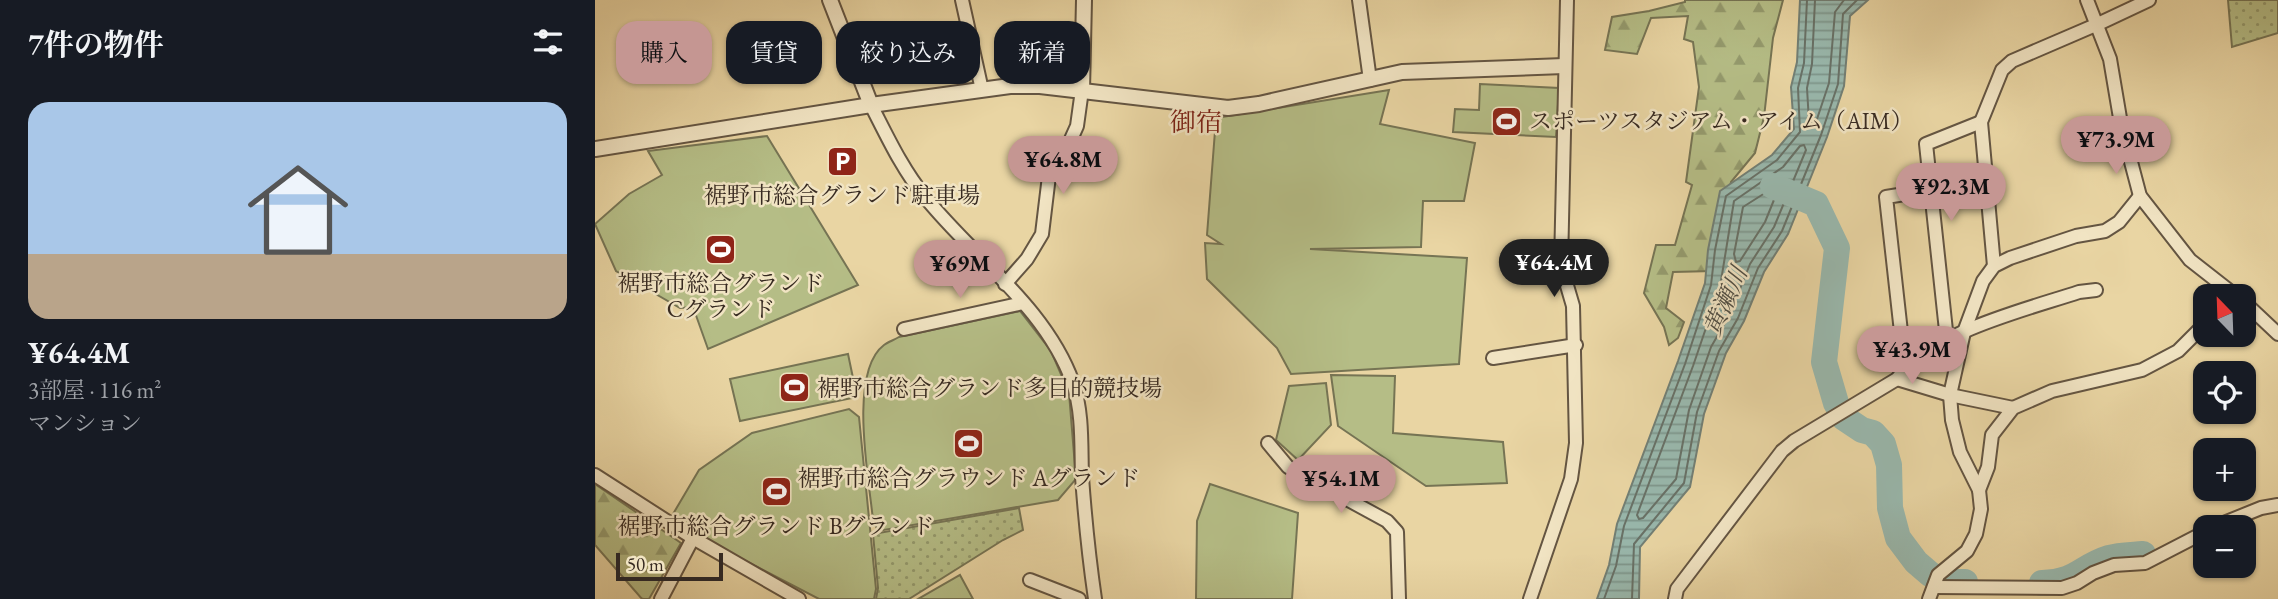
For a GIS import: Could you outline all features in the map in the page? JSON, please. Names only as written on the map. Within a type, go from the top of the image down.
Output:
[{"type":"street","points":[[829,0],[871,105],[897,155],[924,196],[1023,303],[1057,346],[1080,406],[1087,542],[1095,599]]},
{"type":"street","points":[[962,0],[982,90]]},
{"type":"street","points":[[1005,284],[1027,259],[1042,234],[1049,176],[1077,126],[1082,90],[1084,0]]},
{"type":"street","points":[[1359,0],[1370,80]]},
{"type":"street","points":[[1530,599],[1571,479],[1576,443],[1576,345],[1573,306],[1560,265],[1567,0]]},
{"type":"street","points":[[2087,0],[2110,59],[2121,124],[2140,197],[2190,260],[2220,284]]},
{"type":"street","points":[[1994,266],[1980,122],[2002,70],[2012,61],[2149,0]]},
{"type":"street","points":[[595,149],[982,90],[1040,86],[1228,108],[1422,70],[1564,66]]},
{"type":"street","points":[[1947,340],[1926,144],[1980,122]]},
{"type":"street","points":[[1905,368],[1886,197],[1930,190]]},
{"type":"street","points":[[1934,587],[1967,551],[1976,534],[1981,509],[1979,490],[1961,452],[1952,420],[1950,395],[1964,332],[1983,281],[1994,266],[2076,236],[2105,231],[2119,222],[2140,197]]},
{"type":"street","points":[[1675,599],[1677,589],[1782,451],[1841,411],[1897,379],[1905,368],[1947,340],[2079,292],[2096,290]]},
{"type":"street","points":[[904,329],[1023,303]]},
{"type":"street","points":[[2256,314],[2278,334]]},
{"type":"street","points":[[1979,490],[1988,467],[1992,435],[2013,408],[2052,391],[2143,370],[2178,351],[2193,336]]},
{"type":"street","points":[[1493,358],[1576,345]]},
{"type":"street","points":[[1897,379],[1950,395],[2013,408]]},
{"type":"street","points":[[1268,443],[1288,467],[1387,521],[1397,532],[1399,599]]},
{"type":"street","points":[[595,475],[693,538],[799,599]]},
{"type":"street","points":[[2244,515],[2278,505]]},
{"type":"street","points":[[661,599],[693,538]]},
{"type":"street","points":[[1934,587],[2062,588],[2114,565],[2144,563],[2193,538]]},
{"type":"street","points":[[1030,580],[1079,599]]},
{"type":"green space","points":[[1685,0],[1783,0],[1773,38],[1764,117],[1755,153],[1731,182],[1713,271],[1673,272],[1666,308],[1684,322],[1678,338],[1669,345],[1664,327],[1644,293],[1656,245],[1675,245],[1692,185],[1686,182],[1699,87],[1693,42],[1684,39],[1688,16],[1651,18],[1637,54],[1605,50],[1612,17],[1649,11]]},
{"type":"green space","points":[[2228,0],[2278,0],[2278,33],[2232,47]]},
{"type":"green space","name":"スポーツスタジアム・アイム（AIM）","points":[[1480,84],[1559,88],[1556,137],[1453,132],[1455,109],[1479,110]]},
{"type":"green space","points":[[1389,90],[1380,124],[1475,143],[1464,201],[1423,201],[1421,247],[1310,249],[1467,258],[1459,364],[1291,374],[1277,348],[1207,279],[1205,243],[1221,244],[1207,235],[1216,118]]},
{"type":"green space","name":"裾野市総合グランド Cグランド","points":[[767,136],[858,285],[708,349],[693,307],[680,308],[616,271],[595,224],[629,194],[662,175],[648,151]]},
{"type":"green space","name":"裾野市総合グラウンド Aグランド","points":[[1020,311],[1051,351],[1069,393],[1076,479],[1058,500],[878,531],[873,520],[863,427],[867,378],[873,359],[884,345],[899,337]]},
{"type":"green space","name":"裾野市総合グランド多目的競技場","points":[[848,354],[857,397],[740,421],[730,379]]},
{"type":"green space","points":[[1331,375],[1395,376],[1393,433],[1503,442],[1507,483],[1426,486],[1338,426]]},
{"type":"green space","points":[[1326,383],[1331,425],[1298,460],[1276,440],[1289,386]]},
{"type":"green space","name":"裾野市総合グランド Bグランド","points":[[849,409],[859,417],[876,589],[874,599],[819,599],[700,537],[673,514],[699,470],[752,433]]},
{"type":"green space","points":[[595,484],[681,543],[649,599],[642,599],[595,545]]},
{"type":"green space","points":[[1210,484],[1298,513],[1292,599],[1196,599],[1197,521]]},
{"type":"green space","points":[[1019,508],[1023,530],[909,599],[876,599],[878,588],[873,534]]},
{"type":"green space","points":[[960,575],[973,599],[918,599]]},
{"type":"water","name":"黄瀬川","points":[[1800,0],[1868,0],[1850,16],[1844,86],[1827,137],[1788,234],[1764,272],[1744,321],[1726,353],[1704,414],[1690,487],[1640,547],[1639,599],[1597,599],[1609,565],[1617,524],[1705,283],[1708,250],[1720,191],[1772,155],[1794,129],[1791,87],[1797,62]]},
{"type":"waterway","points":[[1773,186],[1816,204],[1837,248],[1824,362],[1836,403],[1844,418],[1862,430],[1873,433],[1883,444],[1889,465],[1890,508],[1898,538],[1916,562],[1930,574],[1944,582],[1965,582]]},
{"type":"waterway","points":[[2042,583],[2064,580],[2109,558],[2143,554]]},
{"type":"place","name":"スポーツスタジアム・アイム（AIM）","points":[[1506,121]]},
{"type":"place","name":"裾野市総合グランド駐車場","points":[[842,161]]},
{"type":"place","name":"裾野市総合グランド Cグランド","points":[[721,249]]},
{"type":"place","name":"裾野市総合グランド多目的競技場","points":[[794,388]]},
{"type":"place","name":"裾野市総合グラウンド Aグランド","points":[[969,444]]},
{"type":"place","name":"裾野市総合グランド Bグランド","points":[[776,492]]},
{"type":"district","name":"御宿","points":[[1196,122]]}]
